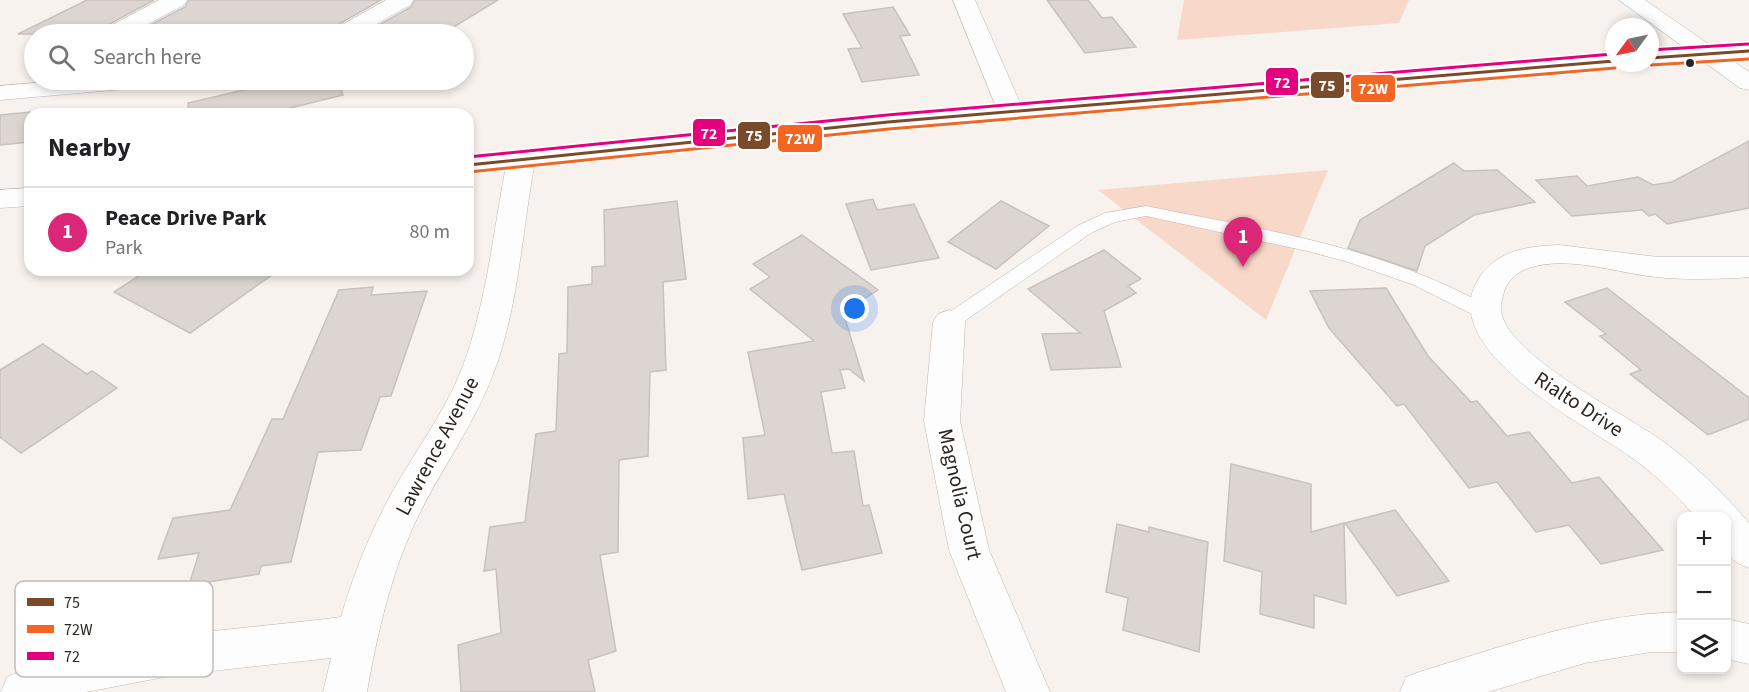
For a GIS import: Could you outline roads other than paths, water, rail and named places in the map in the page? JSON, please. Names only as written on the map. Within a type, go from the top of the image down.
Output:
[{"type":"street","points":[[132,24],[176,0]]},
{"type":"street","points":[[360,24],[402,0]]},
{"type":"street","points":[[964,0],[1011,112]]},
{"type":"street","points":[[1630,0],[1705,55],[1749,83]]},
{"type":"street","points":[[1659,58],[1749,51]]},
{"type":"street","points":[[474,165],[888,122],[1605,62]]},
{"type":"street","points":[[0,93],[24,89]]},
{"type":"street","name":"Lawrence Avenue","points":[[345,692],[356,635],[375,573],[394,526],[462,407],[478,370],[489,330],[521,161]]},
{"type":"street","points":[[0,199],[24,197]]},
{"type":"street","points":[[1487,313],[1486,292],[1492,281],[1500,271],[1527,258],[1561,255],[1693,269],[1749,267]]},
{"type":"street","name":"Rialto Drive","points":[[1487,313],[1501,342],[1528,372],[1644,446],[1678,474],[1715,512]]},
{"type":"street","name":"Magnolia Court","points":[[949,322],[942,421],[969,550],[1028,692]]},
{"type":"street","points":[[1731,530],[1749,551]]},
{"type":"street","points":[[1422,692],[1612,637],[1661,631],[1677,632]]},
{"type":"street","points":[[213,652],[356,635]]},
{"type":"street","points":[[1731,640],[1749,644]]},
{"type":"street","points":[[23,692],[67,677]]},
{"type":"lane","points":[[949,322],[1085,228],[1111,217],[1146,211],[1342,254],[1420,281],[1487,313]]},
{"type":"place","name":"Peace Drive Park","points":[[1243,267]]}]
